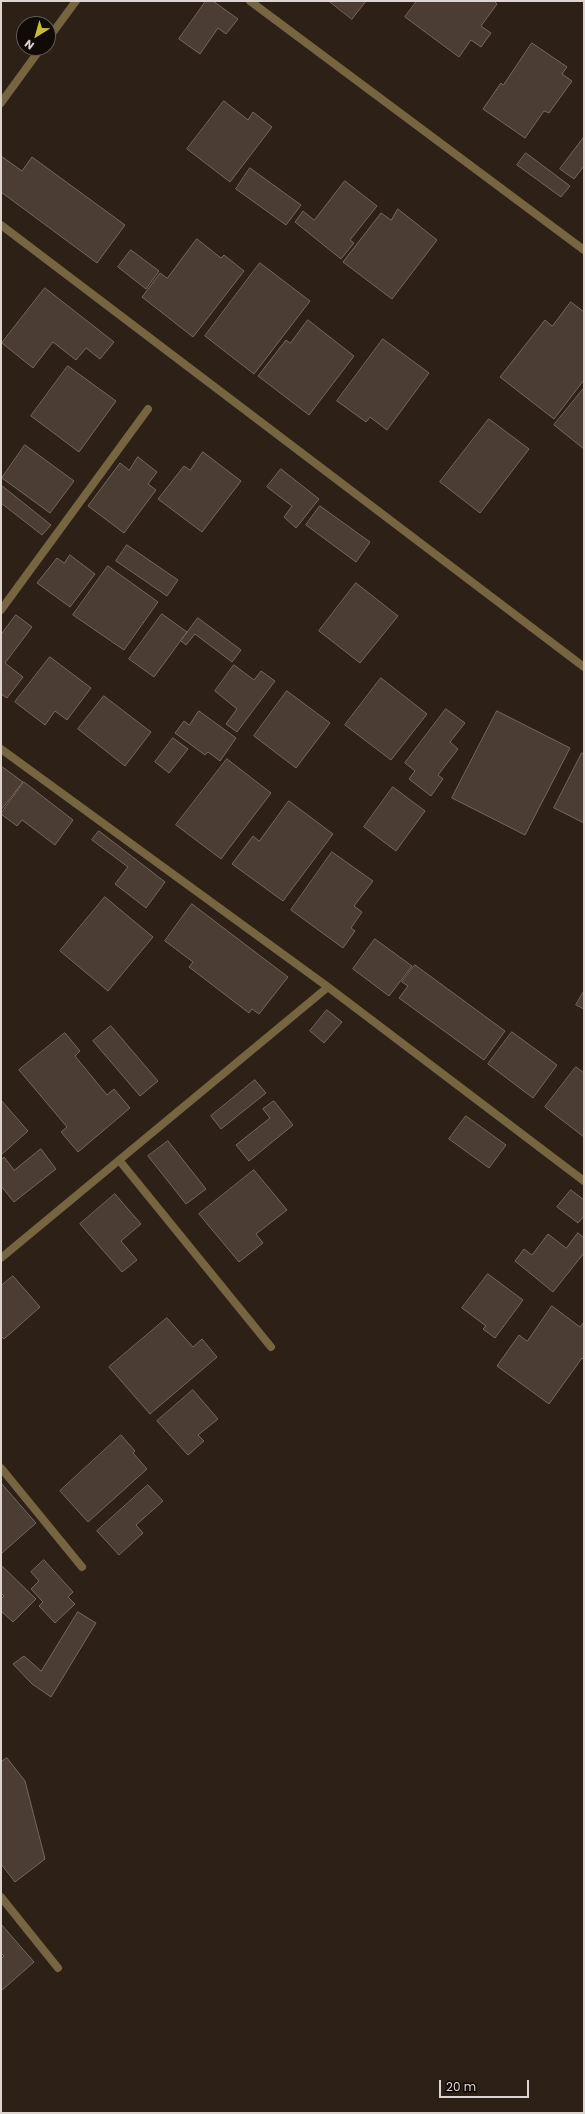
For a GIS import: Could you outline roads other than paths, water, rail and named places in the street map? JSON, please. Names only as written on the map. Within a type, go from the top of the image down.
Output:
[{"type":"street","points":[[56,28],[76,1]]},
{"type":"street","points":[[250,1],[584,250]]},
{"type":"street","points":[[1,103],[35,56]]},
{"type":"street","points":[[1,225],[584,667]]},
{"type":"street","points":[[1,610],[148,408]]},
{"type":"street","points":[[1,749],[328,987],[584,1181]]},
{"type":"street","points":[[1,1258],[328,987]]},
{"type":"street","points":[[119,1160],[271,1347]]},
{"type":"street","points":[[1,1468],[82,1567]]},
{"type":"street","points":[[1,1897],[58,1968]]}]
